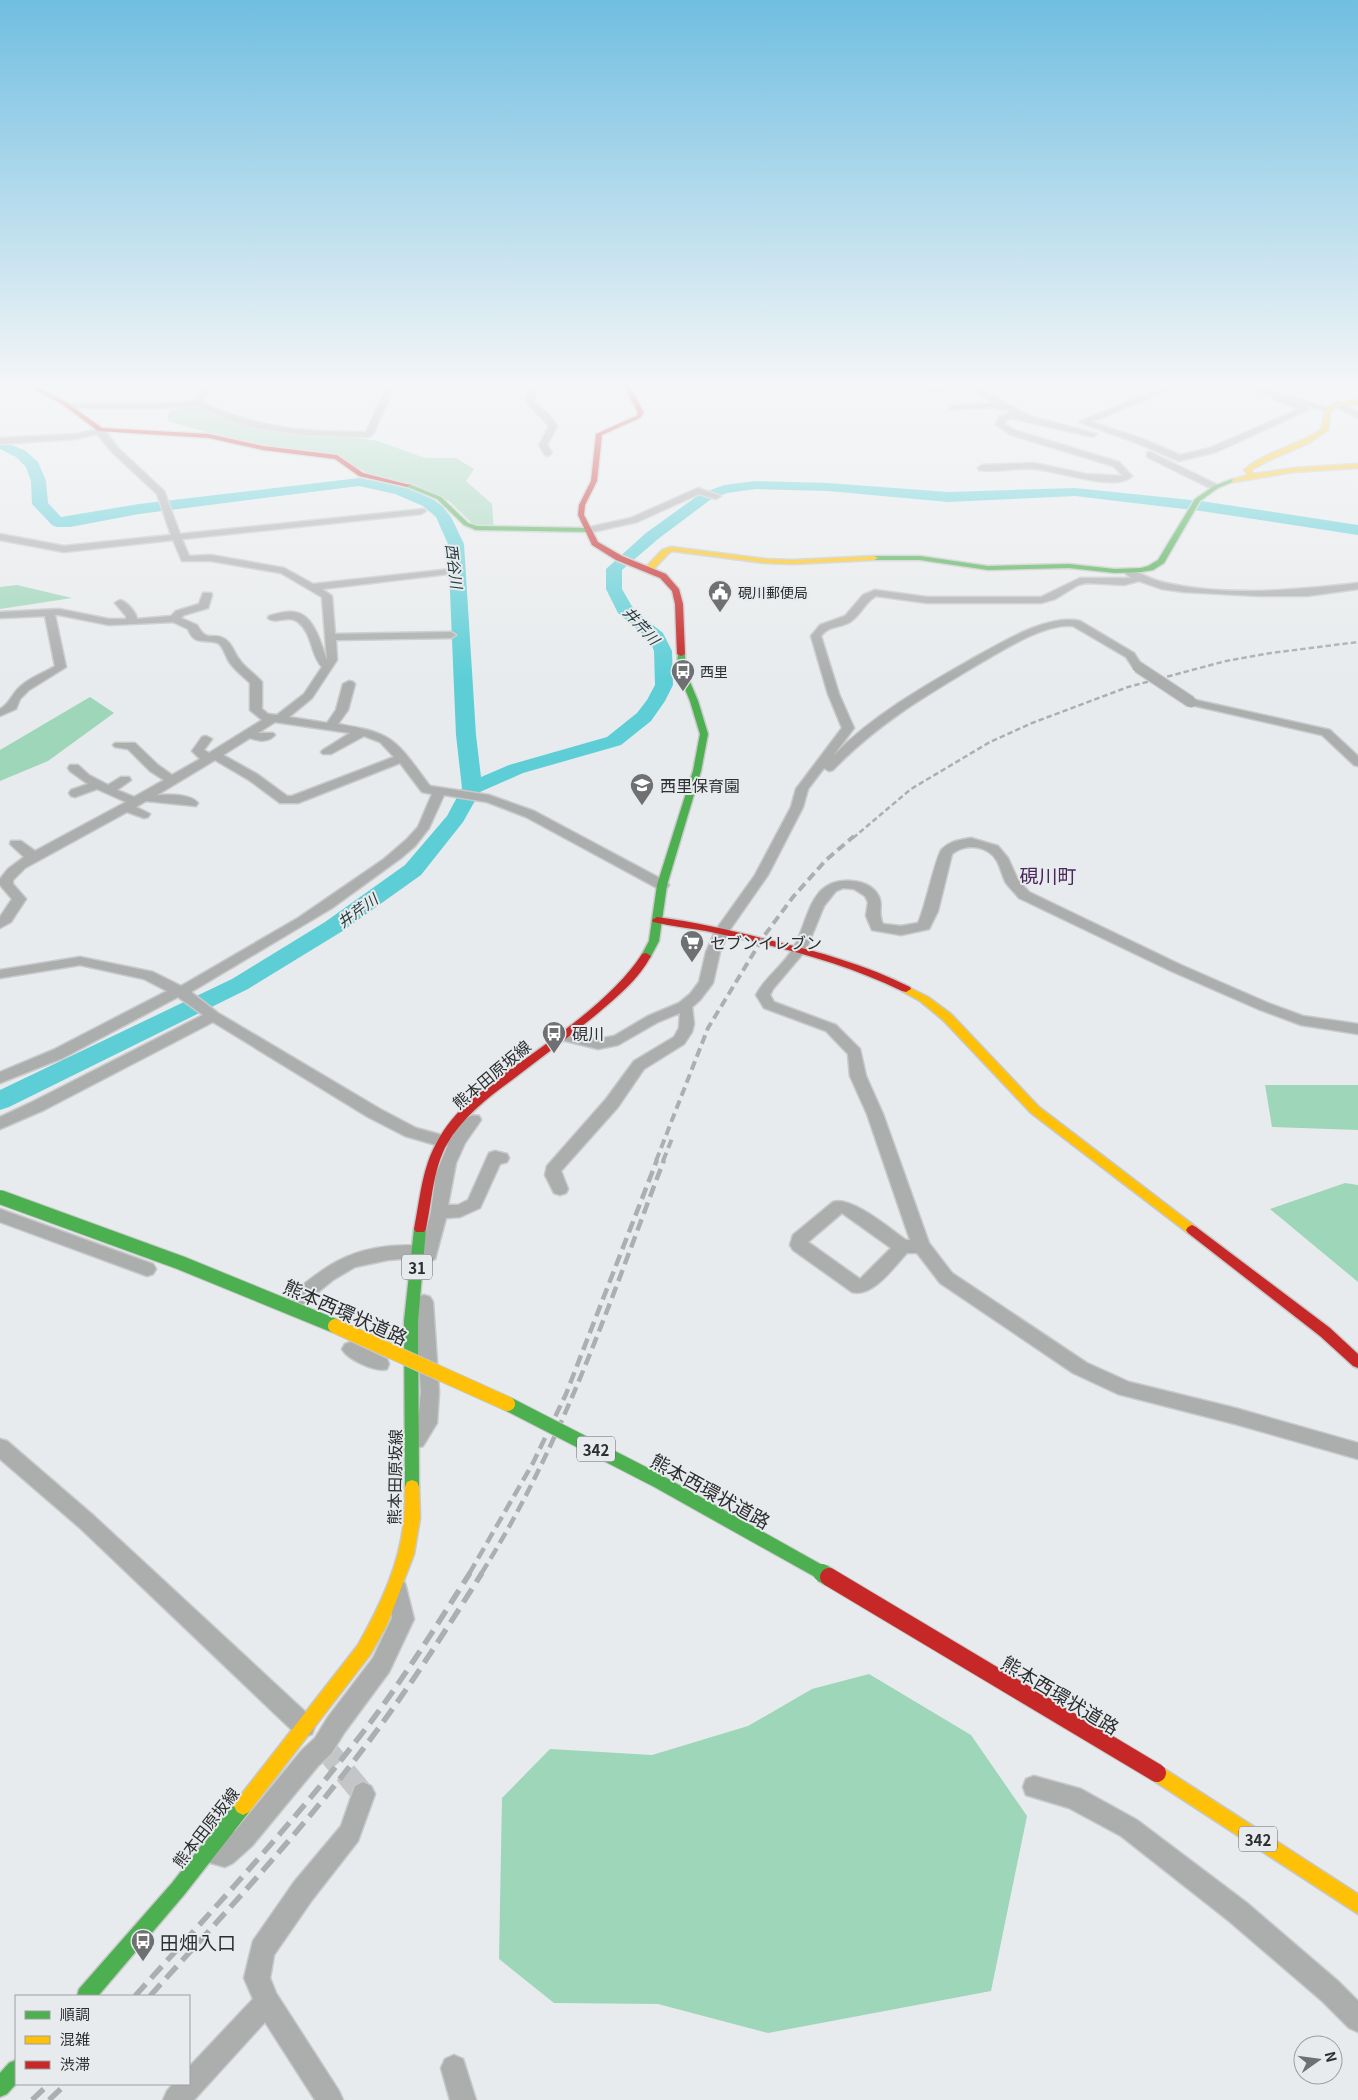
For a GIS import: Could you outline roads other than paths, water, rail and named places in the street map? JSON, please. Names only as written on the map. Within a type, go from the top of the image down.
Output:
[{"type":"main road","points":[[398,482],[428,492],[439,498],[466,524],[476,528],[588,530]]},
{"type":"main road","name":"熊本田原坂線","points":[[87,1995],[178,1889],[364,1650],[381,1620],[406,1554],[412,1518],[411,1321],[422,1223],[434,1163],[443,1141],[466,1113],[497,1085],[563,1036],[620,989],[638,970],[654,941],[662,885],[696,771],[704,734],[694,701],[680,670],[679,604],[676,591],[663,576],[619,558],[595,544],[581,515],[582,505],[594,482]]},
{"type":"main road","points":[[649,569],[665,552],[671,549],[765,561],[793,562],[897,557],[920,558],[988,568],[1069,566],[1126,571],[1150,568],[1161,561],[1195,504],[1215,487],[1228,482]]},
{"type":"main road","points":[[657,920],[701,926],[799,950],[880,976],[924,999],[947,1017],[1035,1110],[1325,1332],[1358,1362]]},
{"type":"main road","name":"熊本西環状道路","points":[[0,1196],[121,1239],[294,1307],[479,1389],[658,1480],[856,1591],[1157,1773],[1358,1905]]},
{"type":"main road","points":[[0,2087],[15,2071]]},
{"type":"street","points":[[0,924],[6,919],[19,899],[4,885],[11,873],[38,855],[135,802],[276,718],[308,696],[332,660],[327,596],[284,571],[211,558],[185,559],[166,512],[161,493],[149,482]]},
{"type":"street","points":[[1205,482],[1215,487]]},
{"type":"street","points":[[588,530],[634,520],[698,490],[716,496]]},
{"type":"street","points":[[0,537],[64,549],[421,511]]},
{"type":"street","points":[[310,587],[448,571]]},
{"type":"street","points":[[1126,571],[1147,582],[1170,588],[1258,594],[1301,593],[1358,586]]},
{"type":"street","points":[[797,807],[802,789],[848,728],[836,703],[816,636],[825,625],[848,619],[867,595],[875,593],[927,600],[1041,600],[1056,596],[1072,584],[1082,581],[1115,583],[1138,578]]},
{"type":"street","points":[[0,615],[49,612],[74,614],[109,622],[151,621],[174,618],[180,613],[204,606],[207,595]]},
{"type":"street","points":[[120,603],[131,616],[132,622]]},
{"type":"street","points":[[146,608],[151,621]]},
{"type":"street","points":[[0,713],[12,707],[14,697],[28,685],[61,667],[49,612]]},
{"type":"street","points":[[273,618],[293,615],[302,620],[315,637],[322,660],[327,667]]},
{"type":"street","points":[[174,618],[192,627],[196,635],[204,639],[220,640],[226,645],[231,651],[235,662],[256,682],[256,710],[265,717],[363,732],[387,742],[426,789],[489,799],[538,818],[662,885]]},
{"type":"street","points":[[563,1036],[598,1044],[618,1040],[653,1019],[684,1006],[695,997],[706,983],[722,931],[762,876],[797,807],[829,766],[855,740],[890,711],[1013,640],[1070,622],[1080,625],[1130,655],[1138,667],[1192,702],[1326,732],[1358,762]]},
{"type":"street","points":[[331,637],[451,635]]},
{"type":"street","points":[[330,726],[342,710],[349,684]]},
{"type":"street","points":[[327,752],[347,739],[363,732]]},
{"type":"street","points":[[249,734],[263,738],[269,735]]},
{"type":"street","points":[[206,738],[198,751],[253,777],[296,811]]},
{"type":"street","points":[[119,745],[131,745],[154,768],[171,780]]},
{"type":"street","points":[[284,800],[294,800],[402,758]]},
{"type":"street","points":[[74,768],[85,778],[135,802],[144,814]]},
{"type":"street","points":[[75,793],[125,780]]},
{"type":"street","points":[[0,1078],[58,1054],[181,992],[252,953],[342,897],[412,841],[428,821],[445,793]]},
{"type":"street","points":[[135,802],[155,798],[180,798],[192,803]]},
{"type":"street","points":[[63,828],[76,835]]},
{"type":"street","points":[[1358,1028],[1301,1020],[1263,1006],[1176,968],[1024,895],[1012,881],[1002,858],[993,849],[971,842],[955,846],[946,852],[931,911],[924,926],[902,932],[877,927],[872,914],[875,900],[870,892],[861,887],[848,884],[836,886],[819,899],[799,950],[767,986],[763,995],[769,1005],[832,1028],[854,1053],[858,1076],[876,1114],[921,1246],[946,1278],[1080,1368],[1125,1389],[1235,1416],[1358,1451]]},
{"type":"street","points":[[16,844],[28,854],[38,855]]},
{"type":"street","points":[[0,974],[80,962],[148,975],[181,992],[213,1016],[382,1118],[412,1132],[443,1141]]},
{"type":"street","points":[[560,1189],[553,1175],[553,1170],[624,1088],[639,1066],[670,1047],[683,1036],[687,1017],[687,1009],[684,1006]]},
{"type":"street","points":[[0,1123],[38,1106],[213,1016]]},
{"type":"street","points":[[412,1447],[426,1423],[430,1392],[424,1294],[431,1241],[439,1212],[442,1181],[447,1160],[471,1121],[493,1102]]},
{"type":"street","points":[[439,1212],[460,1211],[474,1204],[495,1157],[501,1158]]},
{"type":"street","points":[[903,1248],[845,1206],[839,1206],[798,1240],[799,1245],[858,1287],[864,1286],[903,1248],[921,1246]]},
{"type":"street","points":[[0,1215],[163,1274]]},
{"type":"street","points":[[282,1311],[339,1267],[365,1256],[390,1252],[418,1252]]},
{"type":"street","points":[[181,1281],[282,1311],[380,1364]]},
{"type":"street","points":[[0,1446],[87,1522],[304,1726]]},
{"type":"street","points":[[205,1854],[225,1855],[244,1838],[310,1758],[323,1746],[336,1725],[381,1665],[403,1619],[396,1579]]},
{"type":"street","points":[[1034,1787],[1073,1797],[1129,1828],[1238,1912],[1330,1991],[1358,2019]]},
{"type":"street","points":[[327,2099],[266,2002],[257,1978],[262,1950],[303,1891],[350,1833],[363,1794]]},
{"type":"street","points":[[190,2085],[266,2002]]},
{"type":"street","points":[[454,2068],[463,2100]]},
{"type":"street","points":[[176,2100],[190,2085]]},
{"type":"waterway","name":"西谷川","points":[[39,482],[40,504],[57,522],[70,522],[139,509],[359,482]]},
{"type":"waterway","name":"西谷川","points":[[359,482],[400,491],[429,503],[443,517],[456,544],[466,735],[472,788]]},
{"type":"waterway","name":"井芹川","points":[[472,788],[516,769],[614,741],[644,717],[656,701],[664,685],[663,651],[657,637],[627,613],[614,589],[614,569],[652,536],[705,497],[724,489],[756,485],[828,487],[948,497],[1075,492],[1201,506],[1358,530]]},
{"type":"waterway","name":"井芹川","points":[[0,1101],[240,984],[333,927],[413,870],[456,818],[472,788]]},
{"type":"tunnel","points":[[323,1746],[363,1794]]},
{"type":"railway","points":[[853,838],[911,789],[990,742],[1032,723],[1128,687],[1226,661],[1271,653],[1358,642]]},
{"type":"railway","points":[[656,1161],[708,1028],[764,936],[793,897],[826,860],[854,836]]},
{"type":"railway","points":[[663,1161],[673,1136]]},
{"type":"railway","points":[[469,1574],[533,1463],[566,1394],[657,1160]]},
{"type":"railway","points":[[481,1574],[510,1525],[536,1475],[583,1372],[664,1160]]},
{"type":"railway","points":[[136,1995],[274,1841],[353,1745],[399,1682],[470,1573]]},
{"type":"railway","points":[[151,1995],[259,1875],[338,1781],[410,1685],[482,1573]]},
{"type":"railway","points":[[32,2100],[48,2085]]},
{"type":"railway","points":[[49,2100],[65,2085]]},
{"type":"place","name":"硯川郵便局","points":[[720,613]]},
{"type":"place","name":"西里","points":[[683,692]]},
{"type":"place","name":"西里保育園","points":[[642,806]]},
{"type":"place","name":"セブンイレブン","points":[[692,963]]},
{"type":"place","name":"硯川","points":[[554,1054]]},
{"type":"place","name":"田畑入口","points":[[143,1962]]},
{"type":"district","name":"硯川町","points":[[1048,874]]}]
